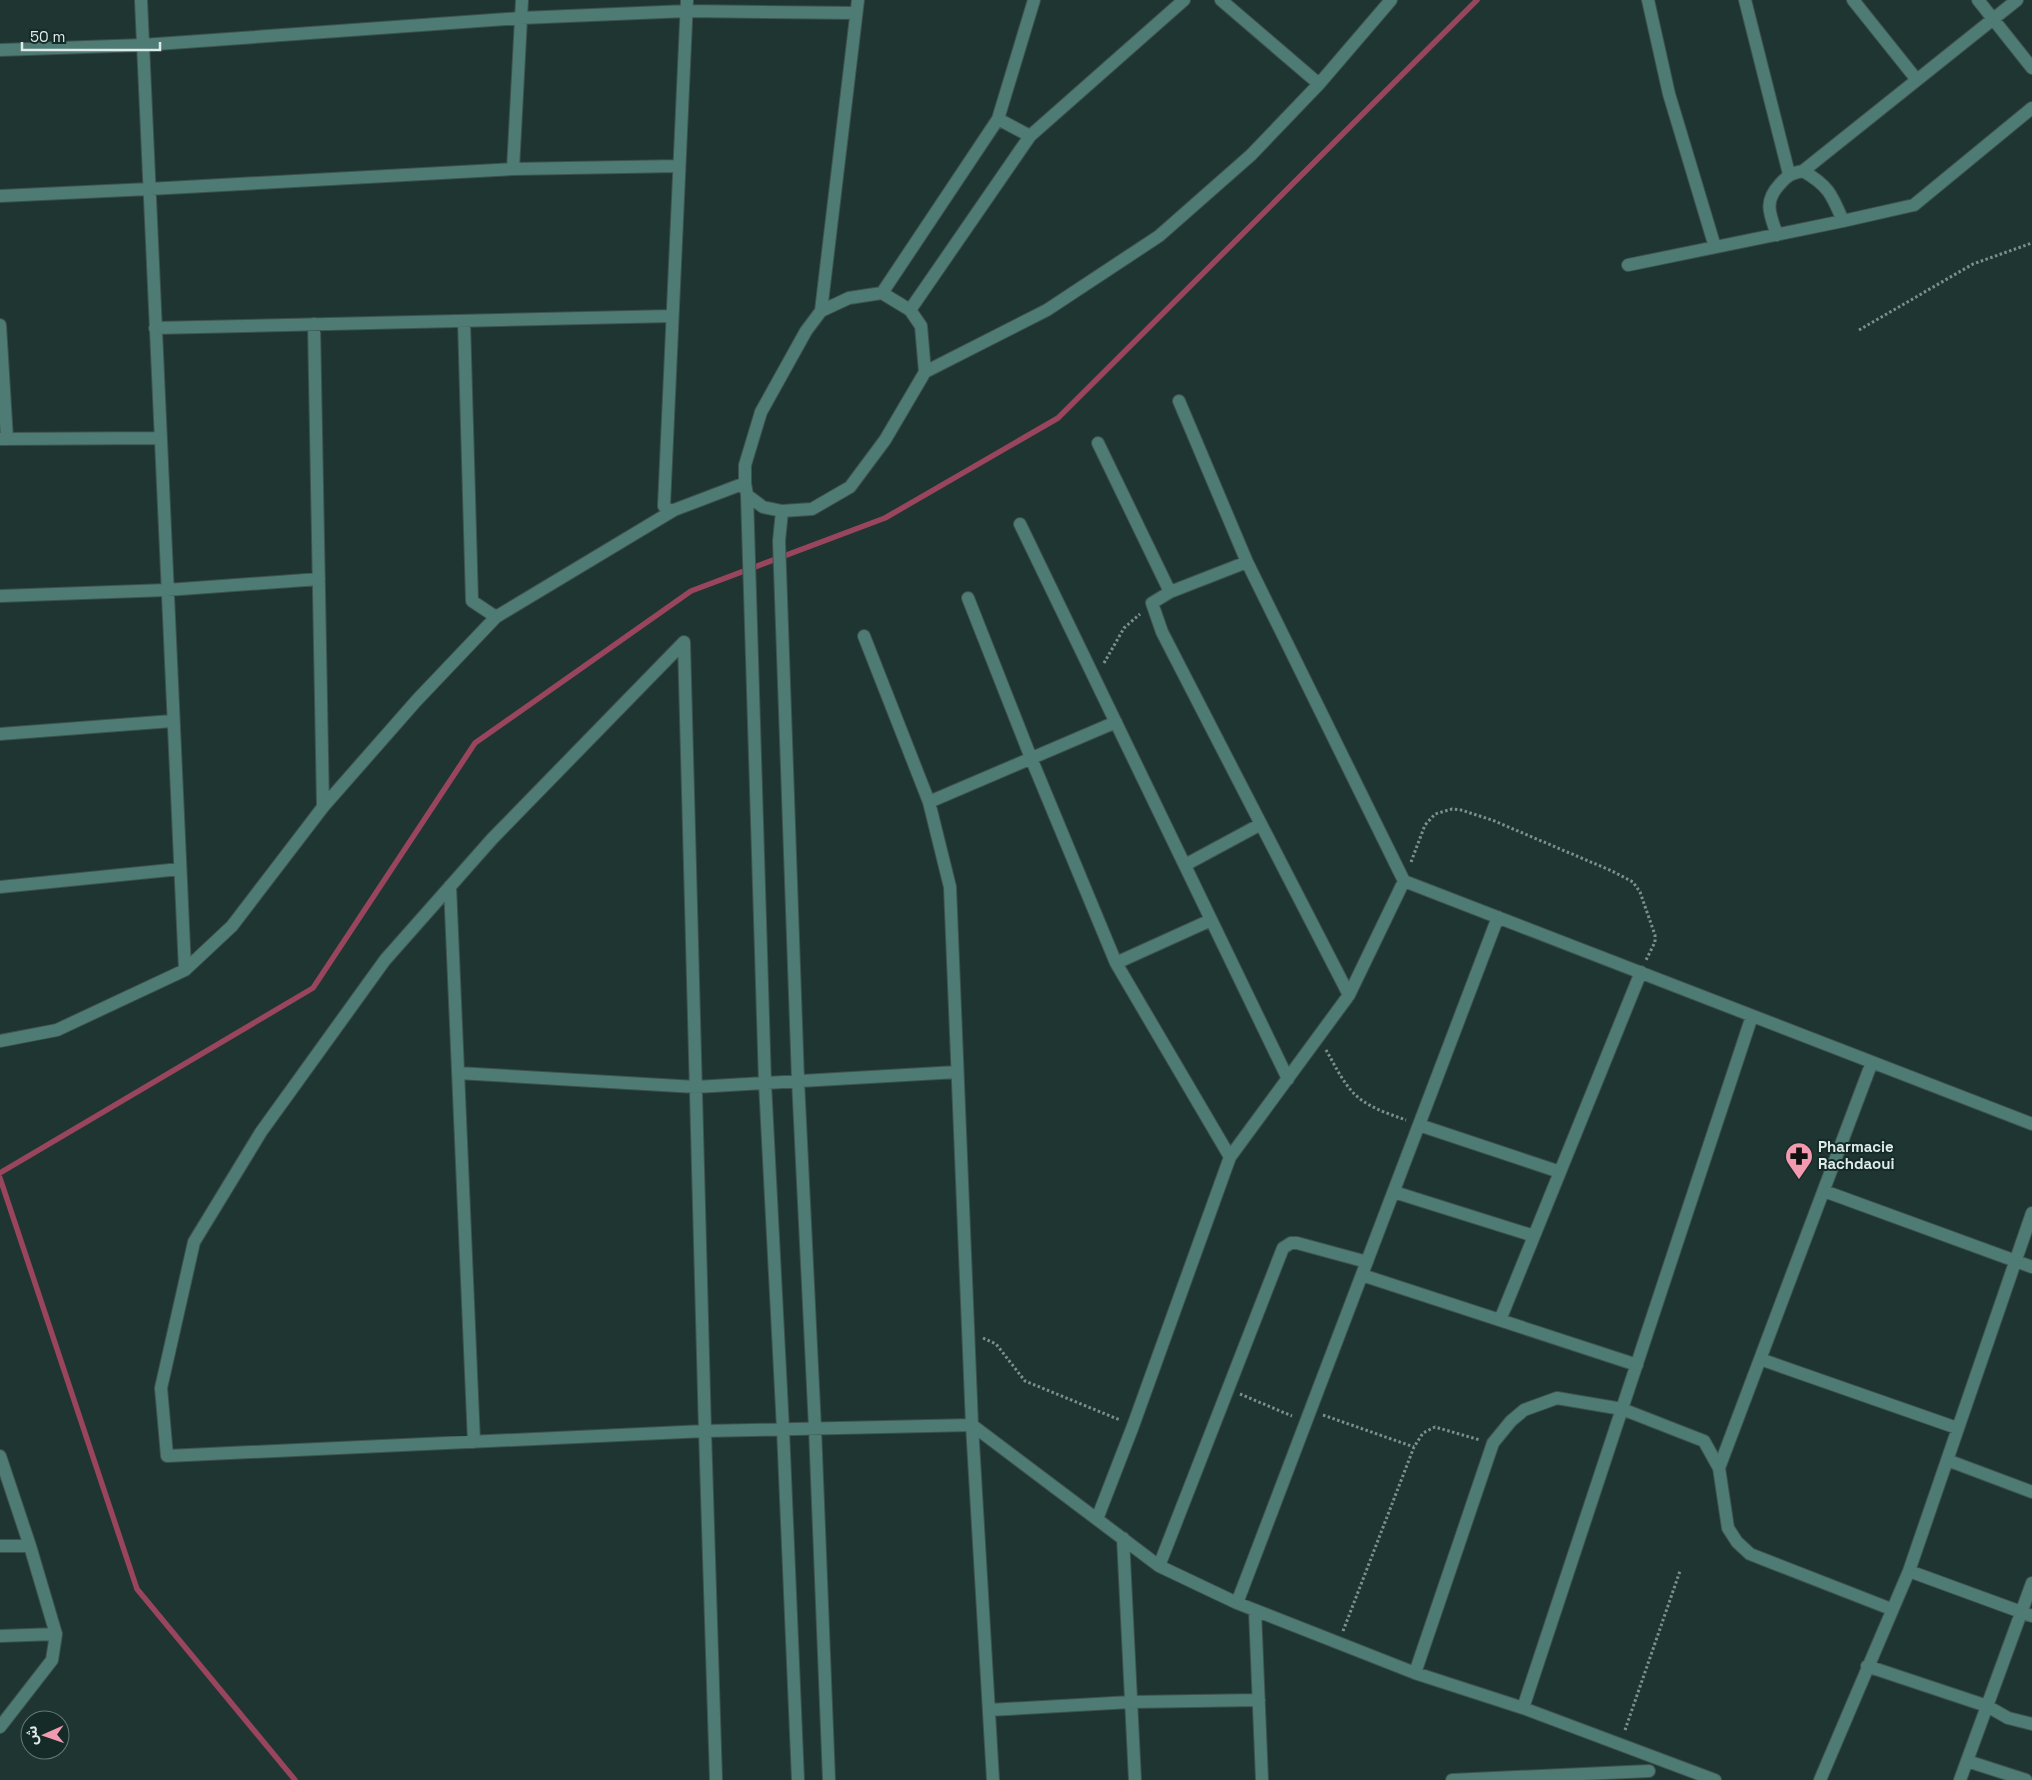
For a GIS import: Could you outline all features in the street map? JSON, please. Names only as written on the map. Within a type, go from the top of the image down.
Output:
[{"type":"street","points":[[141,0],[172,721],[185,970]]},
{"type":"street","points":[[513,169],[522,0]]},
{"type":"street","points":[[798,1780],[766,1083],[750,545],[745,465],[761,412],[806,331],[820,311],[858,0]]},
{"type":"street","points":[[882,293],[998,119],[1034,0]]},
{"type":"street","points":[[910,310],[1030,136],[1184,0]]},
{"type":"street","points":[[1221,0],[1320,84]]},
{"type":"street","points":[[746,489],[763,507],[782,511],[812,509],[850,487],[885,440],[925,372],[1048,310],[1159,236],[1251,155],[1320,84],[1391,0]]},
{"type":"street","points":[[1648,0],[1669,94],[1715,247]]},
{"type":"street","points":[[1745,0],[1789,174]]},
{"type":"street","points":[[1853,0],[1917,80]]},
{"type":"street","points":[[1978,0],[2032,68]]},
{"type":"street","points":[[1776,235],[1769,212],[1771,194],[1789,174],[1803,171],[2017,0]]},
{"type":"street","points":[[0,50],[143,45],[687,5],[855,13]]},
{"type":"street","points":[[674,510],[668,510],[664,506],[663,501],[687,5]]},
{"type":"street","points":[[1628,265],[1914,205],[2032,108]]},
{"type":"street","points":[[998,119],[1030,136]]},
{"type":"street","points":[[0,196],[513,169],[679,166]]},
{"type":"street","points":[[1803,171],[1817,179],[1831,193],[1843,221]]},
{"type":"street","points":[[820,311],[848,298],[882,293],[910,310],[921,326],[925,372]]},
{"type":"street","points":[[155,328],[672,316]]},
{"type":"street","points":[[464,321],[472,601],[496,617]]},
{"type":"street","points":[[314,324],[323,807]]},
{"type":"street","points":[[0,325],[3,439],[160,438]]},
{"type":"street","points":[[1179,401],[1247,562],[1404,881],[2032,1124]]},
{"type":"street","points":[[1098,444],[1170,592]]},
{"type":"street","points":[[0,1041],[57,1030],[185,970],[232,926],[323,807],[417,700],[496,617],[674,510],[746,489]]},
{"type":"street","points":[[782,511],[779,541],[798,1080],[829,1780]]},
{"type":"street","points":[[1020,524],[1288,1079]]},
{"type":"street","points":[[1247,562],[1170,592],[1152,603],[1162,632],[1348,995]]},
{"type":"street","points":[[0,596],[167,590],[319,579]]},
{"type":"street","points":[[968,598],[1031,758],[1116,963],[1230,1157]]},
{"type":"street","points":[[864,636],[929,802],[950,887],[972,1426],[992,1780]]},
{"type":"street","points":[[716,1780],[704,1431],[684,642],[492,838],[385,960],[261,1132],[194,1242],[161,1388],[167,1456],[704,1431],[972,1426],[1159,1566],[1237,1603],[1415,1673],[1523,1708],[1715,1780]]},
{"type":"street","points":[[0,734],[172,721]]},
{"type":"street","points":[[929,802],[1116,722]]},
{"type":"street","points":[[1185,865],[1261,824]]},
{"type":"street","points":[[0,887],[180,869]]},
{"type":"street","points":[[1097,1519],[1133,1426],[1230,1157],[1348,995],[1404,881]]},
{"type":"street","points":[[450,886],[474,1442]]},
{"type":"street","points":[[1237,1603],[1498,917]]},
{"type":"street","points":[[1116,963],[1211,920]]},
{"type":"street","points":[[1500,1320],[1641,972]]},
{"type":"street","points":[[1523,1708],[1752,1016]]},
{"type":"street","points":[[1719,1468],[1872,1062]]},
{"type":"street","points":[[458,1073],[696,1087],[957,1072]]},
{"type":"street","points":[[1419,1125],[1560,1172]]},
{"type":"street","points":[[1824,1191],[2032,1267]]},
{"type":"street","points":[[1394,1192],[1534,1236]]},
{"type":"street","points":[[1820,1780],[1908,1571],[2032,1213]]},
{"type":"street","points":[[1159,1566],[1283,1248],[1291,1243],[1297,1243],[1367,1262]]},
{"type":"street","points":[[1362,1275],[1637,1365]]},
{"type":"street","points":[[1760,1360],[1957,1428]]},
{"type":"street","points":[[1415,1673],[1493,1443],[1511,1421],[1524,1410],[1557,1398],[1622,1410],[1704,1441],[1719,1468],[1728,1528],[1737,1542],[1750,1554],[1891,1609]]},
{"type":"street","points":[[0,1456],[30,1546],[56,1634],[52,1660],[0,1727]]},
{"type":"street","points":[[1947,1460],[2032,1492]]},
{"type":"street","points":[[1123,1538],[1135,1780]]},
{"type":"street","points":[[0,1546],[30,1546]]},
{"type":"street","points":[[1908,1571],[2027,1614]]},
{"type":"street","points":[[1960,1780],[1987,1706],[2027,1614],[2032,1583]]},
{"type":"street","points":[[1255,1610],[1262,1780]]},
{"type":"street","points":[[0,1636],[56,1634]]},
{"type":"street","points":[[1867,1666],[1987,1706],[2008,1718],[2032,1724]]},
{"type":"street","points":[[989,1710],[1131,1702],[1259,1700]]},
{"type":"street","points":[[1452,1780],[1649,1775],[1648,1756]]},
{"type":"street","points":[[1966,1761],[2026,1780]]},
{"type":"path","points":[[1859,330],[1973,264],[2032,243]]},
{"type":"path","points":[[1095,678],[1124,628],[1152,603]]},
{"type":"path","points":[[1404,881],[1425,825],[1435,814],[1452,809],[1492,820],[1612,871],[1637,886],[1655,935],[1655,942],[1641,972]]},
{"type":"path","points":[[1319,1036],[1343,1079],[1361,1100],[1381,1111],[1419,1125]]},
{"type":"path","points":[[968,1336],[985,1338],[996,1344],[1025,1381],[1133,1426]]},
{"type":"path","points":[[1228,1389],[1308,1417],[1414,1447]]},
{"type":"path","points":[[1338,1643],[1414,1447],[1422,1432],[1435,1427],[1493,1443]]},
{"type":"path","points":[[1620,1745],[1680,1571]]},
{"type":"waterway","points":[[0,1173],[313,988],[475,743],[691,591],[885,518],[1058,418],[1477,0]]},
{"type":"waterway","points":[[0,1178],[137,1589],[295,1780]]},
{"type":"place","name":"Pharmacie Rachdaoui","points":[[1799,1180]]}]
